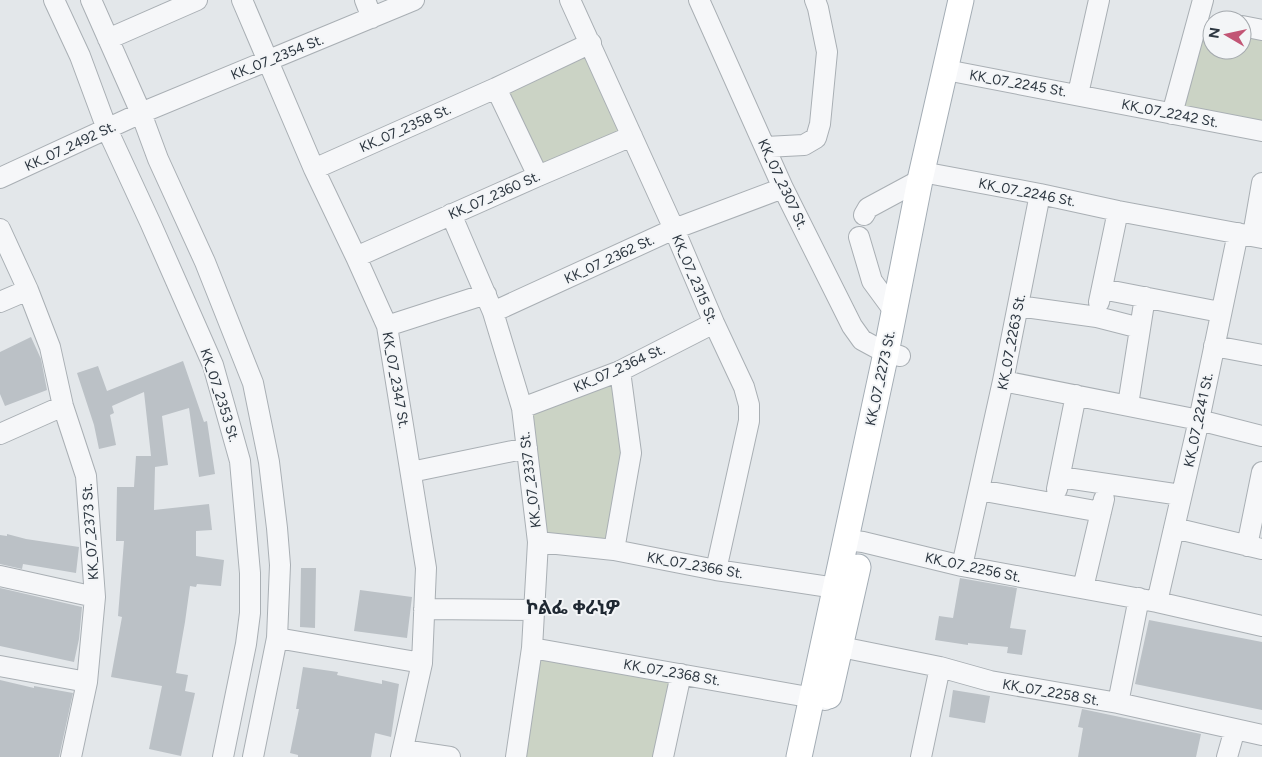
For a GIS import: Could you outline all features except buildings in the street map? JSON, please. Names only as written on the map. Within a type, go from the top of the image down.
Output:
[{"type":"main road","name":"KK_07_2273 St.","points":[[952,71],[962,0]]},
{"type":"main road","name":"KK_07_2273 St.","points":[[893,354],[894,311],[925,176],[952,71],[974,0]]},
{"type":"main road","name":"KK_07_2273 St.","points":[[800,757],[820,699],[855,542],[893,354],[925,176]]},
{"type":"main road","name":"KK_07_2273 St.","points":[[816,757],[820,699]]},
{"type":"street","name":"KK_07_2353 St.","points":[[54,0],[80,56],[107,129],[213,365],[240,461],[250,573],[250,612],[246,644],[223,757]]},
{"type":"street","points":[[91,0],[158,159],[205,262],[253,383],[270,462],[278,528],[280,565],[277,638],[253,757]]},
{"type":"street","points":[[108,39],[197,0]]},
{"type":"street","name":"KK_07_2347 St.","points":[[242,0],[314,169],[387,326],[426,568],[422,663],[402,753]]},
{"type":"street","name":"KK_07_2354 St.","points":[[140,113],[267,60],[369,9],[414,0]]},
{"type":"street","name":"KK_07_2315 St.","points":[[570,0],[674,229],[714,323],[744,387],[750,405],[749,421],[716,570]]},
{"type":"street","name":"KK_07_2307 St.","points":[[699,0],[783,188],[852,326],[862,340],[893,354]]},
{"type":"street","points":[[766,147],[804,145],[816,138],[820,124],[827,52],[818,8],[814,0]]},
{"type":"street","points":[[1078,94],[1098,0]]},
{"type":"street","points":[[1172,114],[1202,22]]},
{"type":"street","name":"KK_07_2358 St.","points":[[314,169],[496,88],[591,43]]},
{"type":"street","name":"KK_07_2245 St.","points":[[952,71],[1078,94]]},
{"type":"street","points":[[496,88],[538,176]]},
{"type":"street","name":"KK_07_2242 St.","points":[[1078,94],[1262,131]]},
{"type":"street","name":"KK_07_2492 St.","points":[[0,178],[140,113]]},
{"type":"street","name":"KK_07_2360 St.","points":[[356,258],[451,214],[632,136]]},
{"type":"street","points":[[864,215],[868,208],[925,176]]},
{"type":"street","name":"KK_07_2246 St.","points":[[925,176],[1040,194],[1251,236]]},
{"type":"street","name":"KK_07_2241 St.","points":[[1118,703],[1148,600],[1174,528],[1199,420],[1220,312],[1251,236],[1262,183]]},
{"type":"street","name":"KK_07_2362 St.","points":[[493,312],[674,229],[783,188]]},
{"type":"street","name":"KK_07_2263 St.","points":[[962,566],[1003,381],[1040,194]]},
{"type":"street","points":[[1096,318],[1118,211]]},
{"type":"street","name":"KK_07_2337 St.","points":[[451,214],[493,312],[522,408],[527,448],[538,542],[532,648],[516,757]]},
{"type":"street","name":"KK_07_2373 St.","points":[[0,229],[28,290],[50,347],[63,406],[86,476],[95,597],[87,682],[71,757]]},
{"type":"street","points":[[859,237],[872,281],[894,311]]},
{"type":"street","points":[[1102,289],[1220,312]]},
{"type":"street","points":[[0,302],[28,290]]},
{"type":"street","points":[[387,326],[486,294]]},
{"type":"street","points":[[1128,405],[1146,297]]},
{"type":"street","points":[[1018,306],[1096,318],[1140,328]]},
{"type":"street","name":"KK_07_2364 St.","points":[[522,408],[620,371],[714,323]]},
{"type":"street","points":[[1214,346],[1262,355]]},
{"type":"street","points":[[614,550],[631,453],[620,371]]},
{"type":"street","points":[[1003,381],[1199,420],[1262,436]]},
{"type":"street","points":[[1054,503],[1076,395]]},
{"type":"street","points":[[0,434],[63,406]]},
{"type":"street","points":[[411,472],[527,448]]},
{"type":"street","points":[[1174,528],[1254,547],[1262,472]]},
{"type":"street","points":[[1060,477],[1181,495]]},
{"type":"street","points":[[1083,588],[1107,485]]},
{"type":"street","points":[[979,490],[1101,512]]},
{"type":"street","name":"KK_07_2366 St.","points":[[538,542],[614,550],[716,570],[844,589]]},
{"type":"street","name":"KK_07_2256 St.","points":[[855,542],[962,566],[1148,600],[1262,626]]},
{"type":"street","points":[[0,576],[95,597]]},
{"type":"street","points":[[424,609],[534,610]]},
{"type":"street","points":[[277,638],[422,663]]},
{"type":"street","name":"KK_07_2258 St.","points":[[832,645],[940,667],[990,681],[1118,703],[1262,735]]},
{"type":"street","name":"KK_07_2368 St.","points":[[532,648],[820,699]]},
{"type":"street","points":[[0,666],[87,682]]},
{"type":"street","points":[[921,757],[940,667]]},
{"type":"street","points":[[663,757],[681,674]]},
{"type":"street","points":[[1228,757],[1235,729]]},
{"type":"street","points":[[402,753],[450,757]]},
{"type":"shaded area","points":[[1198,19],[1202,20],[1202,60],[1252,60],[1252,28],[1262,30],[1262,131],[1172,114]]},
{"type":"shaded area","points":[[591,43],[632,136],[538,176],[496,88]]},
{"type":"shaded area","points":[[620,371],[635,455],[614,550],[538,542],[522,408]]},
{"type":"shaded area","points":[[532,648],[681,674],[663,757],[516,757]]},
{"type":"district","name":"ኮልፌ ቀራኒዎ","points":[[573,607]]}]
